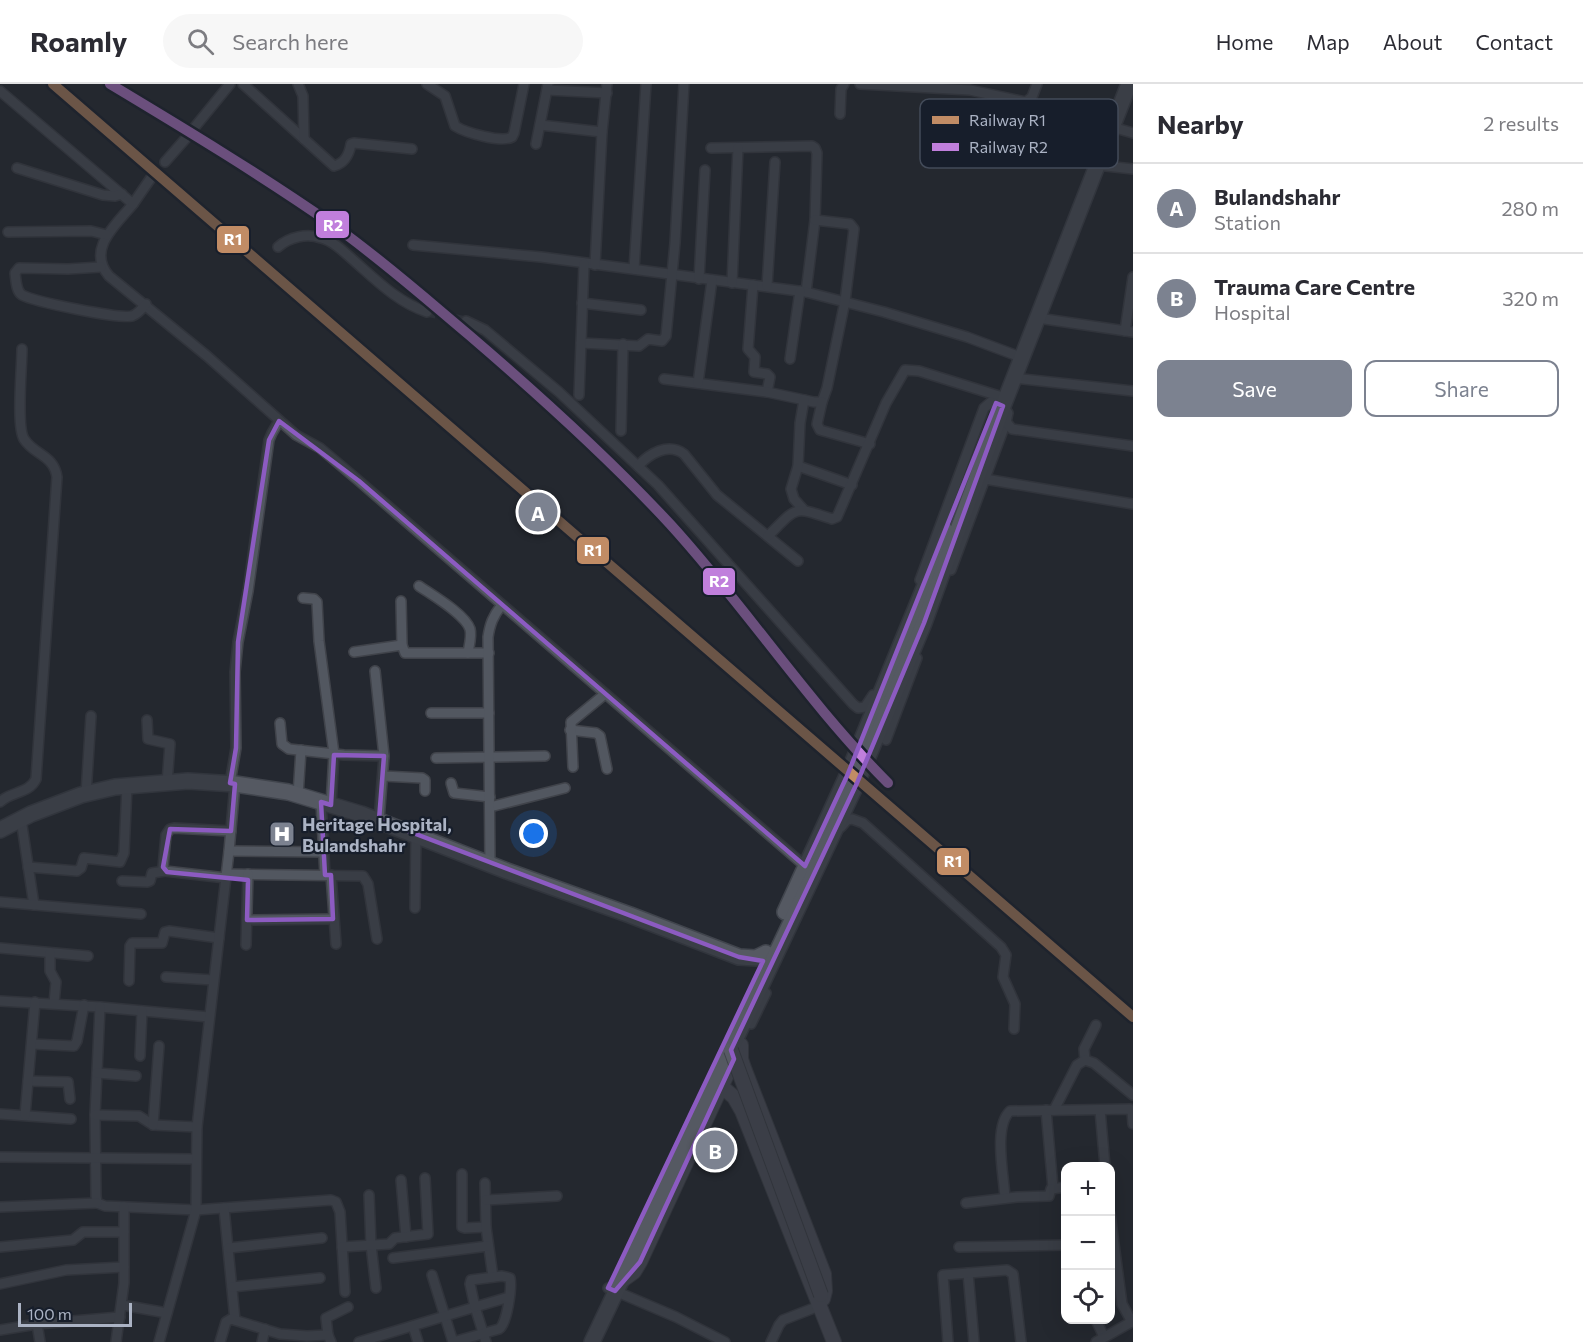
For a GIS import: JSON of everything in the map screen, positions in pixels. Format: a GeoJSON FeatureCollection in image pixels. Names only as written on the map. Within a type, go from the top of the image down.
{"type":"FeatureCollection","features":[{"type":"Feature","properties":{"kind":"main road"},"geometry":{"type":"LineString","coordinates":[[1115,99],[1121,84]]}},
{"type":"Feature","properties":{"kind":"main road"},"geometry":{"type":"LineString","coordinates":[[1118,112],[1129,84]]}},
{"type":"Feature","properties":{"kind":"main road"},"geometry":{"type":"LineString","coordinates":[[584,1342],[615,1287],[736,1048],[857,783],[924,623],[1000,408],[1015,355],[1088,168]]}},
{"type":"Feature","properties":{"kind":"main road"},"geometry":{"type":"LineString","coordinates":[[592,1342],[805,866],[848,776],[1014,378],[1096,168]]}},
{"type":"Feature","properties":{"kind":"main road"},"geometry":{"type":"LineString","coordinates":[[0,830],[21,819],[86,794],[127,786],[188,781],[233,783],[298,795],[379,820],[739,957],[756,958],[766,953]]}},
{"type":"Feature","properties":{"kind":"street"},"geometry":{"type":"LineString","coordinates":[[194,128],[230,84]]}},
{"type":"Feature","properties":{"kind":"street"},"geometry":{"type":"LineString","coordinates":[[243,84],[336,167],[348,157],[351,144],[354,143],[412,149]]}},
{"type":"Feature","properties":{"kind":"street"},"geometry":{"type":"LineString","coordinates":[[298,84],[303,96],[304,140]]}},
{"type":"Feature","properties":{"kind":"street"},"geometry":{"type":"LineString","coordinates":[[428,84],[445,96],[455,126],[472,133],[506,140],[514,133],[524,84]]}},
{"type":"Feature","properties":{"kind":"street"},"geometry":{"type":"LineString","coordinates":[[634,269],[646,84]]}},
{"type":"Feature","properties":{"kind":"street"},"geometry":{"type":"LineString","coordinates":[[581,343],[639,346],[648,339],[659,341],[664,339],[672,275],[684,84]]}},
{"type":"Feature","properties":{"kind":"street"},"geometry":{"type":"LineString","coordinates":[[840,114],[841,90],[844,84]]}},
{"type":"Feature","properties":{"kind":"street"},"geometry":{"type":"LineString","coordinates":[[860,84],[970,90],[1012,99]]}},
{"type":"Feature","properties":{"kind":"street"},"geometry":{"type":"LineString","coordinates":[[1030,99],[1036,84]]}},
{"type":"Feature","properties":{"kind":"street"},"geometry":{"type":"LineString","coordinates":[[536,144],[547,87],[607,88],[602,132],[595,265]]}},
{"type":"Feature","properties":{"kind":"street"},"geometry":{"type":"LineString","coordinates":[[0,91],[128,200]]}},
{"type":"Feature","properties":{"kind":"street"},"geometry":{"type":"LineString","coordinates":[[540,125],[602,132]]}},
{"type":"Feature","properties":{"kind":"street"},"geometry":{"type":"LineString","coordinates":[[1118,129],[1133,133]]}},
{"type":"Feature","properties":{"kind":"street"},"geometry":{"type":"LineString","coordinates":[[165,162],[187,136]]}},
{"type":"Feature","properties":{"kind":"street"},"geometry":{"type":"LineString","coordinates":[[711,148],[812,146],[817,153],[815,220],[790,358]]}},
{"type":"Feature","properties":{"kind":"street"},"geometry":{"type":"LineString","coordinates":[[732,283],[738,148]]}},
{"type":"Feature","properties":{"kind":"street"},"geometry":{"type":"LineString","coordinates":[[767,286],[775,162]]}},
{"type":"Feature","properties":{"kind":"street"},"geometry":{"type":"LineString","coordinates":[[1118,167],[1133,169]]}},
{"type":"Feature","properties":{"kind":"street"},"geometry":{"type":"LineString","coordinates":[[17,168],[103,195],[128,200]]}},
{"type":"Feature","properties":{"kind":"street"},"geometry":{"type":"LineString","coordinates":[[699,279],[705,170]]}},
{"type":"Feature","properties":{"kind":"street"},"geometry":{"type":"LineString","coordinates":[[153,175],[128,200],[101,247],[101,267],[109,276],[146,304],[302,440],[320,448],[359,481],[501,606],[805,866]]}},
{"type":"Feature","properties":{"kind":"street"},"geometry":{"type":"LineString","coordinates":[[815,220],[853,226],[852,258],[845,301],[827,388],[817,423],[820,430],[870,444]]}},
{"type":"Feature","properties":{"kind":"street"},"geometry":{"type":"LineString","coordinates":[[8,232],[91,231],[107,235]]}},
{"type":"Feature","properties":{"kind":"street"},"geometry":{"type":"LineString","coordinates":[[278,248],[295,238],[313,236],[322,238],[338,248],[395,295],[417,309],[427,312]]}},
{"type":"Feature","properties":{"kind":"street"},"geometry":{"type":"LineString","coordinates":[[412,246],[541,257],[803,292],[845,301],[967,337],[1015,355]]}},
{"type":"Feature","properties":{"kind":"street"},"geometry":{"type":"LineString","coordinates":[[579,395],[584,264]]}},
{"type":"Feature","properties":{"kind":"street"},"geometry":{"type":"LineString","coordinates":[[101,267],[68,269],[23,267],[15,273],[17,288],[22,295],[37,299],[129,317],[134,316],[146,304]]}},
{"type":"Feature","properties":{"kind":"street"},"geometry":{"type":"LineString","coordinates":[[1038,318],[1129,332],[1133,277]]}},
{"type":"Feature","properties":{"kind":"street"},"geometry":{"type":"LineString","coordinates":[[698,382],[712,280]]}},
{"type":"Feature","properties":{"kind":"street"},"geometry":{"type":"LineString","coordinates":[[753,285],[748,349],[754,357],[754,372],[767,374],[770,377],[767,392]]}},
{"type":"Feature","properties":{"kind":"street"},"geometry":{"type":"LineString","coordinates":[[582,303],[641,310]]}},
{"type":"Feature","properties":{"kind":"street"},"geometry":{"type":"LineString","coordinates":[[466,321],[485,330],[558,392],[658,485],[858,708],[865,708],[869,703],[886,669],[984,408],[992,402],[1000,408],[1008,426],[1017,430],[1133,446]]}},
{"type":"Feature","properties":{"kind":"street"},"geometry":{"type":"LineString","coordinates":[[621,431],[623,345]]}},
{"type":"Feature","properties":{"kind":"street"},"geometry":{"type":"LineString","coordinates":[[0,802],[10,795],[28,789],[36,779],[57,477],[52,463],[26,442],[20,430],[22,349]]}},
{"type":"Feature","properties":{"kind":"street"},"geometry":{"type":"LineString","coordinates":[[768,536],[795,511],[803,509],[835,519],[886,404],[905,370],[919,371],[1000,408]]}},
{"type":"Feature","properties":{"kind":"street"},"geometry":{"type":"LineString","coordinates":[[1014,378],[1133,391]]}},
{"type":"Feature","properties":{"kind":"street"},"geometry":{"type":"LineString","coordinates":[[664,379],[767,392],[822,402]]}},
{"type":"Feature","properties":{"kind":"street"},"geometry":{"type":"LineString","coordinates":[[803,509],[791,494],[791,489],[798,466],[800,423],[804,400]]}},
{"type":"Feature","properties":{"kind":"street"},"geometry":{"type":"LineString","coordinates":[[886,740],[985,479],[1000,408]]}},
{"type":"Feature","properties":{"kind":"street"},"geometry":{"type":"LineString","coordinates":[[159,1342],[196,1210],[197,1127],[231,831],[236,748],[235,672],[238,642],[248,591],[269,440],[279,421]]}},
{"type":"Feature","properties":{"kind":"street"},"geometry":{"type":"LineString","coordinates":[[638,466],[646,457],[656,452],[679,450],[717,495],[798,561]]}},
{"type":"Feature","properties":{"kind":"street"},"geometry":{"type":"LineString","coordinates":[[798,466],[852,485]]}},
{"type":"Feature","properties":{"kind":"street"},"geometry":{"type":"LineString","coordinates":[[985,479],[1133,504]]}},
{"type":"Feature","properties":{"kind":"street"},"geometry":{"type":"LineString","coordinates":[[419,586],[450,608],[466,624],[470,635],[468,653]]}},
{"type":"Feature","properties":{"kind":"street"},"geometry":{"type":"LineString","coordinates":[[303,598],[314,599],[317,602],[320,650],[334,754],[326,803],[324,852],[336,944]]}},
{"type":"Feature","properties":{"kind":"street"},"geometry":{"type":"LineString","coordinates":[[401,601],[402,645],[403,650],[408,654],[489,653]]}},
{"type":"Feature","properties":{"kind":"street"},"geometry":{"type":"LineString","coordinates":[[490,864],[490,626],[501,606]]}},
{"type":"Feature","properties":{"kind":"street"},"geometry":{"type":"LineString","coordinates":[[354,652],[402,645]]}},
{"type":"Feature","properties":{"kind":"street"},"geometry":{"type":"LineString","coordinates":[[375,671],[384,756],[379,820]]}},
{"type":"Feature","properties":{"kind":"street"},"geometry":{"type":"LineString","coordinates":[[573,767],[571,722],[605,694]]}},
{"type":"Feature","properties":{"kind":"street"},"geometry":{"type":"LineString","coordinates":[[431,713],[489,713]]}},
{"type":"Feature","properties":{"kind":"street"},"geometry":{"type":"LineString","coordinates":[[86,794],[91,716]]}},
{"type":"Feature","properties":{"kind":"street"},"geometry":{"type":"LineString","coordinates":[[147,720],[148,739],[170,744],[167,783]]}},
{"type":"Feature","properties":{"kind":"street"},"geometry":{"type":"LineString","coordinates":[[280,723],[282,744],[289,749],[384,756]]}},
{"type":"Feature","properties":{"kind":"street"},"geometry":{"type":"LineString","coordinates":[[570,730],[596,733],[600,736],[607,769]]}},
{"type":"Feature","properties":{"kind":"street"},"geometry":{"type":"LineString","coordinates":[[298,795],[301,750]]}},
{"type":"Feature","properties":{"kind":"street"},"geometry":{"type":"LineString","coordinates":[[436,758],[544,756]]}},
{"type":"Feature","properties":{"kind":"street"},"geometry":{"type":"LineString","coordinates":[[383,776],[422,778],[425,780],[425,790]]}},
{"type":"Feature","properties":{"kind":"street"},"geometry":{"type":"LineString","coordinates":[[452,783],[452,791],[456,794],[490,802],[565,788]]}},
{"type":"Feature","properties":{"kind":"street"},"geometry":{"type":"LineString","coordinates":[[28,867],[77,871],[81,868],[84,858],[120,861],[124,853],[127,786]]}},
{"type":"Feature","properties":{"kind":"street"},"geometry":{"type":"LineString","coordinates":[[21,819],[34,904]]}},
{"type":"Feature","properties":{"kind":"street"},"geometry":{"type":"LineString","coordinates":[[725,1342],[615,1287],[634,1272],[640,1262],[722,1087],[736,1048],[842,825],[847,820],[852,819],[863,823],[1005,951],[1003,977],[1015,1004],[1014,1029]]}},
{"type":"Feature","properties":{"kind":"street"},"geometry":{"type":"LineString","coordinates":[[165,871],[163,867],[166,835],[170,829],[231,831]]}},
{"type":"Feature","properties":{"kind":"street"},"geometry":{"type":"LineString","coordinates":[[415,908],[416,834]]}},
{"type":"Feature","properties":{"kind":"street"},"geometry":{"type":"LineString","coordinates":[[229,851],[324,852]]}},
{"type":"Feature","properties":{"kind":"street"},"geometry":{"type":"LineString","coordinates":[[122,881],[147,882],[152,873],[165,871],[226,876],[248,874],[359,875],[367,880],[377,939]]}},
{"type":"Feature","properties":{"kind":"street"},"geometry":{"type":"LineString","coordinates":[[246,945],[248,874]]}},
{"type":"Feature","properties":{"kind":"street"},"geometry":{"type":"LineString","coordinates":[[0,902],[141,914]]}},
{"type":"Feature","properties":{"kind":"street"},"geometry":{"type":"LineString","coordinates":[[247,920],[333,919]]}},
{"type":"Feature","properties":{"kind":"street"},"geometry":{"type":"LineString","coordinates":[[129,981],[132,943],[161,944],[164,941],[165,932],[169,931],[219,938]]}},
{"type":"Feature","properties":{"kind":"street"},"geometry":{"type":"LineString","coordinates":[[0,948],[88,956]]}},
{"type":"Feature","properties":{"kind":"street"},"geometry":{"type":"LineString","coordinates":[[50,953],[50,971],[56,982],[54,1003]]}},
{"type":"Feature","properties":{"kind":"street"},"geometry":{"type":"LineString","coordinates":[[166,977],[213,981]]}},
{"type":"Feature","properties":{"kind":"street"},"geometry":{"type":"LineString","coordinates":[[0,1000],[100,1006],[209,1017]]}},
{"type":"Feature","properties":{"kind":"street"},"geometry":{"type":"LineString","coordinates":[[25,1115],[35,1002]]}},
{"type":"Feature","properties":{"kind":"street"},"geometry":{"type":"LineString","coordinates":[[32,1044],[74,1046],[84,1005]]}},
{"type":"Feature","properties":{"kind":"street"},"geometry":{"type":"LineString","coordinates":[[97,1203],[95,1115],[100,1006]]}},
{"type":"Feature","properties":{"kind":"street"},"geometry":{"type":"LineString","coordinates":[[141,1056],[142,1011]]}},
{"type":"Feature","properties":{"kind":"street"},"geometry":{"type":"LineString","coordinates":[[1085,1060],[1084,1049],[1096,1025]]}},
{"type":"Feature","properties":{"kind":"street"},"geometry":{"type":"LineString","coordinates":[[153,1125],[159,1046]]}},
{"type":"Feature","properties":{"kind":"street"},"geometry":{"type":"LineString","coordinates":[[736,1048],[834,1342]]}},
{"type":"Feature","properties":{"kind":"street"},"geometry":{"type":"LineString","coordinates":[[1085,1060],[1094,1063],[1133,1095]]}},
{"type":"Feature","properties":{"kind":"street"},"geometry":{"type":"LineString","coordinates":[[966,1203],[1049,1196],[1053,1188],[1050,1110],[1077,1065],[1085,1060]]}},
{"type":"Feature","properties":{"kind":"street"},"geometry":{"type":"LineString","coordinates":[[97,1074],[136,1076]]}},
{"type":"Feature","properties":{"kind":"street"},"geometry":{"type":"LineString","coordinates":[[28,1081],[68,1082],[69,1099]]}},
{"type":"Feature","properties":{"kind":"street"},"geometry":{"type":"LineString","coordinates":[[722,1087],[734,1097],[742,1111],[840,1342]]}},
{"type":"Feature","properties":{"kind":"street"},"geometry":{"type":"LineString","coordinates":[[1005,1198],[1000,1134],[1007,1114],[1013,1110],[1130,1109],[1133,1124]]}},
{"type":"Feature","properties":{"kind":"street"},"geometry":{"type":"LineString","coordinates":[[1100,1110],[1105,1162]]}},
{"type":"Feature","properties":{"kind":"street"},"geometry":{"type":"LineString","coordinates":[[0,1114],[71,1119]]}},
{"type":"Feature","properties":{"kind":"street"},"geometry":{"type":"LineString","coordinates":[[95,1115],[139,1116],[153,1125],[197,1127]]}},
{"type":"Feature","properties":{"kind":"street"},"geometry":{"type":"LineString","coordinates":[[0,1157],[196,1160]]}},
{"type":"Feature","properties":{"kind":"street"},"geometry":{"type":"LineString","coordinates":[[462,1174],[462,1227],[486,1227]]}},
{"type":"Feature","properties":{"kind":"street"},"geometry":{"type":"LineString","coordinates":[[342,1247],[389,1244],[395,1238],[429,1232],[425,1178]]}},
{"type":"Feature","properties":{"kind":"street"},"geometry":{"type":"LineString","coordinates":[[401,1180],[406,1237]]}},
{"type":"Feature","properties":{"kind":"street"},"geometry":{"type":"LineString","coordinates":[[485,1183],[486,1227],[493,1277]]}},
{"type":"Feature","properties":{"kind":"street"},"geometry":{"type":"LineString","coordinates":[[1053,1188],[1061,1187]]}},
{"type":"Feature","properties":{"kind":"street"},"geometry":{"type":"LineString","coordinates":[[369,1195],[376,1288]]}},
{"type":"Feature","properties":{"kind":"street"},"geometry":{"type":"LineString","coordinates":[[486,1200],[557,1196]]}},
{"type":"Feature","properties":{"kind":"street"},"geometry":{"type":"LineString","coordinates":[[0,1207],[97,1203],[124,1207],[196,1210],[331,1200],[336,1202],[340,1212],[345,1292]]}},
{"type":"Feature","properties":{"kind":"street"},"geometry":{"type":"LineString","coordinates":[[116,1342],[122,1305],[124,1207]]}},
{"type":"Feature","properties":{"kind":"street"},"geometry":{"type":"LineString","coordinates":[[224,1208],[235,1320]]}},
{"type":"Feature","properties":{"kind":"street"},"geometry":{"type":"LineString","coordinates":[[1098,1331],[1132,1321],[1122,1304],[1110,1216]]}},
{"type":"Feature","properties":{"kind":"street"},"geometry":{"type":"LineString","coordinates":[[0,1247],[73,1240],[83,1232],[124,1232]]}},
{"type":"Feature","properties":{"kind":"street"},"geometry":{"type":"LineString","coordinates":[[229,1248],[322,1238]]}},
{"type":"Feature","properties":{"kind":"street"},"geometry":{"type":"LineString","coordinates":[[959,1247],[1061,1245]]}},
{"type":"Feature","properties":{"kind":"street"},"geometry":{"type":"LineString","coordinates":[[393,1258],[488,1246]]}},
{"type":"Feature","properties":{"kind":"street"},"geometry":{"type":"LineString","coordinates":[[0,1284],[66,1270],[124,1267]]}},
{"type":"Feature","properties":{"kind":"street"},"geometry":{"type":"LineString","coordinates":[[948,1342],[942,1277],[945,1274],[1007,1270],[1012,1272],[1021,1342]]}},
{"type":"Feature","properties":{"kind":"street"},"geometry":{"type":"LineString","coordinates":[[968,1273],[974,1342]]}},
{"type":"Feature","properties":{"kind":"street"},"geometry":{"type":"LineString","coordinates":[[432,1275],[453,1342],[485,1338],[503,1326],[509,1298],[510,1278],[493,1277],[473,1279],[470,1282],[485,1338]]}},
{"type":"Feature","properties":{"kind":"street"},"geometry":{"type":"LineString","coordinates":[[232,1287],[320,1278]]}},
{"type":"Feature","properties":{"kind":"street"},"geometry":{"type":"LineString","coordinates":[[359,1342],[509,1298]]}},
{"type":"Feature","properties":{"kind":"street"},"geometry":{"type":"LineString","coordinates":[[771,1342],[778,1325],[783,1320],[821,1300]]}},
{"type":"Feature","properties":{"kind":"street"},"geometry":{"type":"LineString","coordinates":[[122,1305],[167,1313]]}},
{"type":"Feature","properties":{"kind":"street"},"geometry":{"type":"LineString","coordinates":[[220,1342],[226,1322],[231,1319],[280,1334],[330,1338],[326,1318],[348,1307]]}},
{"type":"Feature","properties":{"kind":"street"},"geometry":{"type":"LineString","coordinates":[[0,1330],[37,1324],[120,1317]]}},
{"type":"Feature","properties":{"kind":"street"},"geometry":{"type":"LineString","coordinates":[[37,1324],[40,1342]]}},
{"type":"Feature","properties":{"kind":"street"},"geometry":{"type":"LineString","coordinates":[[413,1326],[418,1342]]}},
{"type":"Feature","properties":{"kind":"street"},"geometry":{"type":"LineString","coordinates":[[262,1342],[265,1329]]}},
{"type":"Feature","properties":{"kind":"highlighted area"},"geometry":{"type":"Polygon","coordinates":[[[996,403],[1003,406],[924,623],[857,783],[731,1050],[734,1059],[640,1262],[615,1291],[608,1288],[611,1281],[763,961],[739,957],[379,820],[384,756],[334,755],[331,805],[321,802],[325,875],[331,875],[333,919],[247,920],[248,880],[167,872],[163,867],[170,829],[231,831],[235,784],[230,783],[236,748],[238,642],[269,440],[279,421],[359,481],[805,866],[847,776],[996,403]]]}},
{"type":"Feature","properties":{"kind":"tunnel"},"geometry":{"type":"LineString","coordinates":[[153,175],[165,162]]}},
{"type":"Feature","properties":{"kind":"tunnel"},"geometry":{"type":"LineString","coordinates":[[427,312],[466,321]]}},
{"type":"Feature","properties":{"kind":"rail line","name":"R1"},"geometry":{"type":"LineString","coordinates":[[53,84],[1133,1017]]}},
{"type":"Feature","properties":{"kind":"rail line","name":"R2"},"geometry":{"type":"LineString","coordinates":[[110,84],[251,170],[351,238],[386,265],[547,403],[622,474],[670,524],[725,588],[804,688],[888,783]]}},
{"type":"Feature","properties":{"kind":"place","name":"Bulandshahr"},"geometry":{"type":"Point","coordinates":[538,512]}},
{"type":"Feature","properties":{"kind":"place","name":"Heritage Hospital, Bulandshahr"},"geometry":{"type":"Point","coordinates":[282,834]}},
{"type":"Feature","properties":{"kind":"place","name":"Trauma Care Centre"},"geometry":{"type":"Point","coordinates":[715,1150]}}]}
